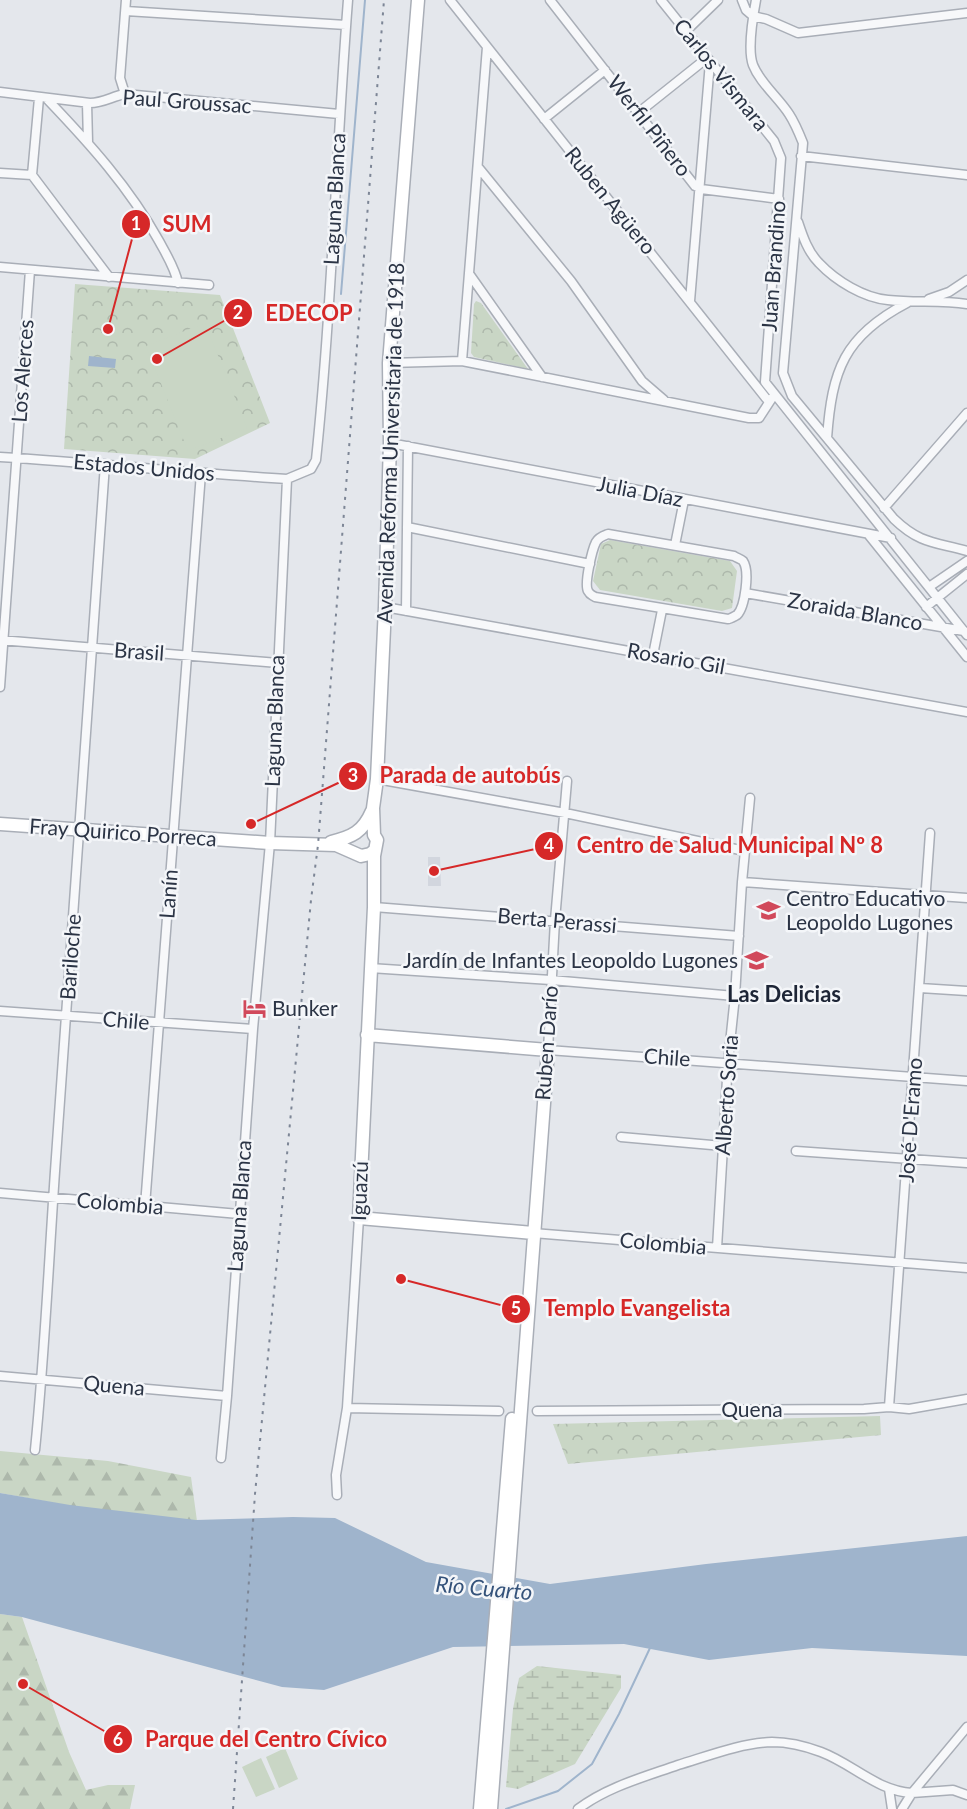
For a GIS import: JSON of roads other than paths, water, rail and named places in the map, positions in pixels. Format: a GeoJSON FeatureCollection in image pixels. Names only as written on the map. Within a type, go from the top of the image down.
{"type":"FeatureCollection","features":[{"type":"Feature","properties":{"kind":"main road","name":"Avenida Reforma Universitaria de 1918"},"geometry":{"type":"LineString","coordinates":[[377,779],[390,443],[389,363],[417,0]]}},
{"type":"Feature","properties":{"kind":"main road"},"geometry":{"type":"LineString","coordinates":[[373,808],[350,842],[357,853],[366,856],[374,851],[376,846],[373,808],[377,779]]}},
{"type":"Feature","properties":{"kind":"main road","name":"Fray Quirico Porreca"},"geometry":{"type":"LineString","coordinates":[[0,824],[173,837],[336,845],[357,853]]}},
{"type":"Feature","properties":{"kind":"main road"},"geometry":{"type":"LineString","coordinates":[[356,833],[371,832],[374,835]]}},
{"type":"Feature","properties":{"kind":"main road","name":"Fray Quirico Porreca"},"geometry":{"type":"LineString","coordinates":[[318,845],[356,833]]}},
{"type":"Feature","properties":{"kind":"main road","name":"Iguazú"},"geometry":{"type":"LineString","coordinates":[[359,1218],[375,885],[374,851]]}},
{"type":"Feature","properties":{"kind":"main road","name":"Iguazú"},"geometry":{"type":"LineString","coordinates":[[357,853],[367,865],[375,885]]}},
{"type":"Feature","properties":{"kind":"main road","name":"Chile"},"geometry":{"type":"LineString","coordinates":[[367,1035],[548,1050]]}},
{"type":"Feature","properties":{"kind":"main road","name":"Ruben Darío"},"geometry":{"type":"LineString","coordinates":[[513,1459],[528,1249],[533,1233],[548,1050]]}},
{"type":"Feature","properties":{"kind":"main road","name":"Colombia"},"geometry":{"type":"LineString","coordinates":[[359,1218],[533,1233]]}},
{"type":"Feature","properties":{"kind":"main road"},"geometry":{"type":"LineString","coordinates":[[480,1809],[513,1459]]}},
{"type":"Feature","properties":{"kind":"main road"},"geometry":{"type":"LineString","coordinates":[[491,1809],[513,1459]]}},
{"type":"Feature","properties":{"kind":"street"},"geometry":{"type":"LineString","coordinates":[[125,94],[120,78],[126,0]]}},
{"type":"Feature","properties":{"kind":"street","name":"Laguna Blanca"},"geometry":{"type":"LineString","coordinates":[[221,1458],[253,1029],[270,843],[287,480],[311,469],[315,460],[326,366],[339,114],[348,0]]}},
{"type":"Feature","properties":{"kind":"street","name":"Ruben Agüero"},"geometry":{"type":"LineString","coordinates":[[450,0],[769,402]]}},
{"type":"Feature","properties":{"kind":"street","name":"Werfil Piñero"},"geometry":{"type":"LineString","coordinates":[[550,0],[695,186],[701,189],[779,199]]}},
{"type":"Feature","properties":{"kind":"street","name":"Carlos Vismara"},"geometry":{"type":"LineString","coordinates":[[662,0],[774,141],[778,151]]}},
{"type":"Feature","properties":{"kind":"street"},"geometry":{"type":"LineString","coordinates":[[686,31],[718,0]]}},
{"type":"Feature","properties":{"kind":"street"},"geometry":{"type":"LineString","coordinates":[[742,0],[746,10],[753,16],[798,33],[967,12]]}},
{"type":"Feature","properties":{"kind":"street"},"geometry":{"type":"LineString","coordinates":[[756,0],[753,16],[753,64],[759,76],[788,113],[797,128],[802,143],[783,373],[792,396],[907,532],[916,537],[967,551]]}},
{"type":"Feature","properties":{"kind":"street"},"geometry":{"type":"LineString","coordinates":[[126,11],[346,25]]}},
{"type":"Feature","properties":{"kind":"street"},"geometry":{"type":"LineString","coordinates":[[462,361],[487,47]]}},
{"type":"Feature","properties":{"kind":"street"},"geometry":{"type":"LineString","coordinates":[[638,113],[709,60]]}},
{"type":"Feature","properties":{"kind":"street"},"geometry":{"type":"LineString","coordinates":[[690,301],[701,189],[709,60]]}},
{"type":"Feature","properties":{"kind":"street"},"geometry":{"type":"LineString","coordinates":[[544,119],[605,70]]}},
{"type":"Feature","properties":{"kind":"street","name":"Paul Groussac"},"geometry":{"type":"LineString","coordinates":[[0,92],[87,103],[100,103],[114,96],[125,94],[339,114]]}},
{"type":"Feature","properties":{"kind":"street"},"geometry":{"type":"LineString","coordinates":[[43,98],[88,142],[116,174],[150,224],[176,273],[178,283]]}},
{"type":"Feature","properties":{"kind":"street"},"geometry":{"type":"LineString","coordinates":[[43,98],[32,175],[109,277]]}},
{"type":"Feature","properties":{"kind":"street"},"geometry":{"type":"LineString","coordinates":[[87,103],[88,142]]}},
{"type":"Feature","properties":{"kind":"street","name":"Juan Brandino"},"geometry":{"type":"LineString","coordinates":[[774,393],[765,382],[779,199],[781,158],[778,151]]}},
{"type":"Feature","properties":{"kind":"street"},"geometry":{"type":"LineString","coordinates":[[801,156],[967,176]]}},
{"type":"Feature","properties":{"kind":"street"},"geometry":{"type":"LineString","coordinates":[[478,167],[571,281],[642,381],[664,401]]}},
{"type":"Feature","properties":{"kind":"street"},"geometry":{"type":"LineString","coordinates":[[0,173],[32,175]]}},
{"type":"Feature","properties":{"kind":"street"},"geometry":{"type":"LineString","coordinates":[[796,216],[804,242],[819,263],[838,279],[868,296],[908,302],[945,301],[967,304]]}},
{"type":"Feature","properties":{"kind":"street"},"geometry":{"type":"LineString","coordinates":[[0,267],[208,285]]}},
{"type":"Feature","properties":{"kind":"street","name":"Los Alerces"},"geometry":{"type":"LineString","coordinates":[[0,687],[30,270]]}},
{"type":"Feature","properties":{"kind":"street"},"geometry":{"type":"LineString","coordinates":[[470,275],[542,377]]}},
{"type":"Feature","properties":{"kind":"street"},"geometry":{"type":"LineString","coordinates":[[920,302],[949,292],[967,280]]}},
{"type":"Feature","properties":{"kind":"street"},"geometry":{"type":"LineString","coordinates":[[827,438],[832,386],[845,358],[867,328],[908,302]]}},
{"type":"Feature","properties":{"kind":"street"},"geometry":{"type":"LineString","coordinates":[[389,363],[462,361],[749,418],[759,418],[774,393],[965,633]]}},
{"type":"Feature","properties":{"kind":"street"},"geometry":{"type":"LineString","coordinates":[[885,508],[967,413]]}},
{"type":"Feature","properties":{"kind":"street","name":"Julia Díaz"},"geometry":{"type":"LineString","coordinates":[[390,443],[891,538]]}},
{"type":"Feature","properties":{"kind":"street"},"geometry":{"type":"LineString","coordinates":[[406,611],[408,446]]}},
{"type":"Feature","properties":{"kind":"street","name":"Estados Unidos"},"geometry":{"type":"LineString","coordinates":[[0,457],[287,480]]}},
{"type":"Feature","properties":{"kind":"street","name":"Bariloche"},"geometry":{"type":"LineString","coordinates":[[36,1450],[105,464]]}},
{"type":"Feature","properties":{"kind":"street","name":"Lanín"},"geometry":{"type":"LineString","coordinates":[[145,1206],[201,474]]}},
{"type":"Feature","properties":{"kind":"street"},"geometry":{"type":"LineString","coordinates":[[675,545],[684,500]]}},
{"type":"Feature","properties":{"kind":"street"},"geometry":{"type":"LineString","coordinates":[[407,527],[590,564]]}},
{"type":"Feature","properties":{"kind":"street"},"geometry":{"type":"LineString","coordinates":[[608,534],[734,556],[743,562],[747,572],[745,593],[736,616],[728,619],[662,610],[595,597],[590,594],[586,588],[590,564],[600,536],[608,534]]}},
{"type":"Feature","properties":{"kind":"street"},"geometry":{"type":"LineString","coordinates":[[868,534],[967,657]]}},
{"type":"Feature","properties":{"kind":"street"},"geometry":{"type":"LineString","coordinates":[[929,587],[967,561]]}},
{"type":"Feature","properties":{"kind":"street"},"geometry":{"type":"LineString","coordinates":[[926,607],[967,574]]}},
{"type":"Feature","properties":{"kind":"street","name":"Zoraida Blanco"},"geometry":{"type":"LineString","coordinates":[[745,593],[965,633]]}},
{"type":"Feature","properties":{"kind":"street","name":"Rosario Gil"},"geometry":{"type":"LineString","coordinates":[[385,607],[967,712]]}},
{"type":"Feature","properties":{"kind":"street"},"geometry":{"type":"LineString","coordinates":[[653,655],[662,610]]}},
{"type":"Feature","properties":{"kind":"street","name":"Brasil"},"geometry":{"type":"LineString","coordinates":[[2,640],[278,663]]}},
{"type":"Feature","properties":{"kind":"street"},"geometry":{"type":"LineString","coordinates":[[377,779],[565,813],[745,851]]}},
{"type":"Feature","properties":{"kind":"street","name":"Ruben Darío"},"geometry":{"type":"LineString","coordinates":[[548,1050],[555,920],[567,781]]}},
{"type":"Feature","properties":{"kind":"street","name":"Alberto Soria"},"geometry":{"type":"LineString","coordinates":[[717,1248],[728,1062],[750,798]]}},
{"type":"Feature","properties":{"kind":"street","name":"José D'Eramo"},"geometry":{"type":"LineString","coordinates":[[890,1407],[930,833]]}},
{"type":"Feature","properties":{"kind":"street"},"geometry":{"type":"LineString","coordinates":[[742,882],[967,898]]}},
{"type":"Feature","properties":{"kind":"street","name":"Berta Perassi"},"geometry":{"type":"LineString","coordinates":[[374,907],[739,936]]}},
{"type":"Feature","properties":{"kind":"street"},"geometry":{"type":"LineString","coordinates":[[370,968],[551,980],[735,996]]}},
{"type":"Feature","properties":{"kind":"street"},"geometry":{"type":"LineString","coordinates":[[920,988],[967,991]]}},
{"type":"Feature","properties":{"kind":"street","name":"Chile"},"geometry":{"type":"LineString","coordinates":[[0,1011],[253,1029]]}},
{"type":"Feature","properties":{"kind":"street","name":"Chile"},"geometry":{"type":"LineString","coordinates":[[548,1050],[967,1081]]}},
{"type":"Feature","properties":{"kind":"street"},"geometry":{"type":"LineString","coordinates":[[621,1137],[723,1146]]}},
{"type":"Feature","properties":{"kind":"street"},"geometry":{"type":"LineString","coordinates":[[796,1151],[967,1163]]}},
{"type":"Feature","properties":{"kind":"street","name":"Colombia"},"geometry":{"type":"LineString","coordinates":[[0,1193],[239,1214]]}},
{"type":"Feature","properties":{"kind":"street","name":"Iguazú"},"geometry":{"type":"LineString","coordinates":[[337,1495],[336,1475],[347,1408],[359,1218]]}},
{"type":"Feature","properties":{"kind":"street","name":"Colombia"},"geometry":{"type":"LineString","coordinates":[[533,1233],[967,1268]]}},
{"type":"Feature","properties":{"kind":"street","name":"Quena"},"geometry":{"type":"LineString","coordinates":[[0,1376],[227,1396]]}},
{"type":"Feature","properties":{"kind":"street","name":"Quena"},"geometry":{"type":"LineString","coordinates":[[537,1412],[820,1410],[890,1407],[909,1409],[967,1399]]}},
{"type":"Feature","properties":{"kind":"street"},"geometry":{"type":"LineString","coordinates":[[347,1408],[499,1411]]}},
{"type":"Feature","properties":{"kind":"street"},"geometry":{"type":"LineString","coordinates":[[903,1809],[912,1793],[967,1727]]}},
{"type":"Feature","properties":{"kind":"street"},"geometry":{"type":"LineString","coordinates":[[578,1809],[621,1785],[703,1757],[772,1742],[807,1747],[824,1753],[889,1789],[912,1793],[953,1790],[967,1795]]}},
{"type":"Feature","properties":{"kind":"street"},"geometry":{"type":"LineString","coordinates":[[889,1789],[892,1809]]}},
{"type":"Feature","properties":{"kind":"water"},"geometry":{"type":"Polygon","coordinates":[[[89,356],[116,359],[115,368],[88,366],[89,356]]]}},
{"type":"Feature","properties":{"kind":"water","name":"Río Cuarto"},"geometry":{"type":"Polygon","coordinates":[[[0,1493],[70,1505],[196,1520],[335,1518],[426,1562],[550,1584],[706,1564],[967,1536],[967,1656],[812,1648],[709,1660],[624,1644],[453,1647],[324,1690],[282,1687],[22,1617],[0,1614],[0,1493]]]}},
{"type":"Feature","properties":{"kind":"waterway"},"geometry":{"type":"LineString","coordinates":[[341,294],[365,0]]}},
{"type":"Feature","properties":{"kind":"waterway"},"geometry":{"type":"LineString","coordinates":[[506,1809],[558,1791],[592,1764],[650,1648]]}},
{"type":"Feature","properties":{"kind":"railway"},"geometry":{"type":"LineString","coordinates":[[233,1809],[255,1494],[318,845],[384,0]]}},
{"type":"Feature","properties":{"kind":"place","name":"SUM"},"geometry":{"type":"Point","coordinates":[108,329]}},
{"type":"Feature","properties":{"kind":"place","name":"EDECOP"},"geometry":{"type":"Point","coordinates":[157,359]}},
{"type":"Feature","properties":{"kind":"place","name":"Parada de autobús"},"geometry":{"type":"Point","coordinates":[251,824]}},
{"type":"Feature","properties":{"kind":"place","name":"Centro de Salud Municipal Nº 8"},"geometry":{"type":"Point","coordinates":[434,871]}},
{"type":"Feature","properties":{"kind":"place","name":"Centro Educativo Leopoldo Lugones"},"geometry":{"type":"Point","coordinates":[768,911]}},
{"type":"Feature","properties":{"kind":"place","name":"Jardín de Infantes Leopoldo Lugones"},"geometry":{"type":"Point","coordinates":[756,961]}},
{"type":"Feature","properties":{"kind":"place","name":"Bunker"},"geometry":{"type":"Point","coordinates":[254,1009]}},
{"type":"Feature","properties":{"kind":"place","name":"Templo Evangelista"},"geometry":{"type":"Point","coordinates":[401,1279]}},
{"type":"Feature","properties":{"kind":"place","name":"Parque del Centro Cívico"},"geometry":{"type":"Point","coordinates":[23,1684]}},
{"type":"Feature","properties":{"kind":"district","name":"Las Delicias"},"geometry":{"type":"Point","coordinates":[784,994]}}]}
